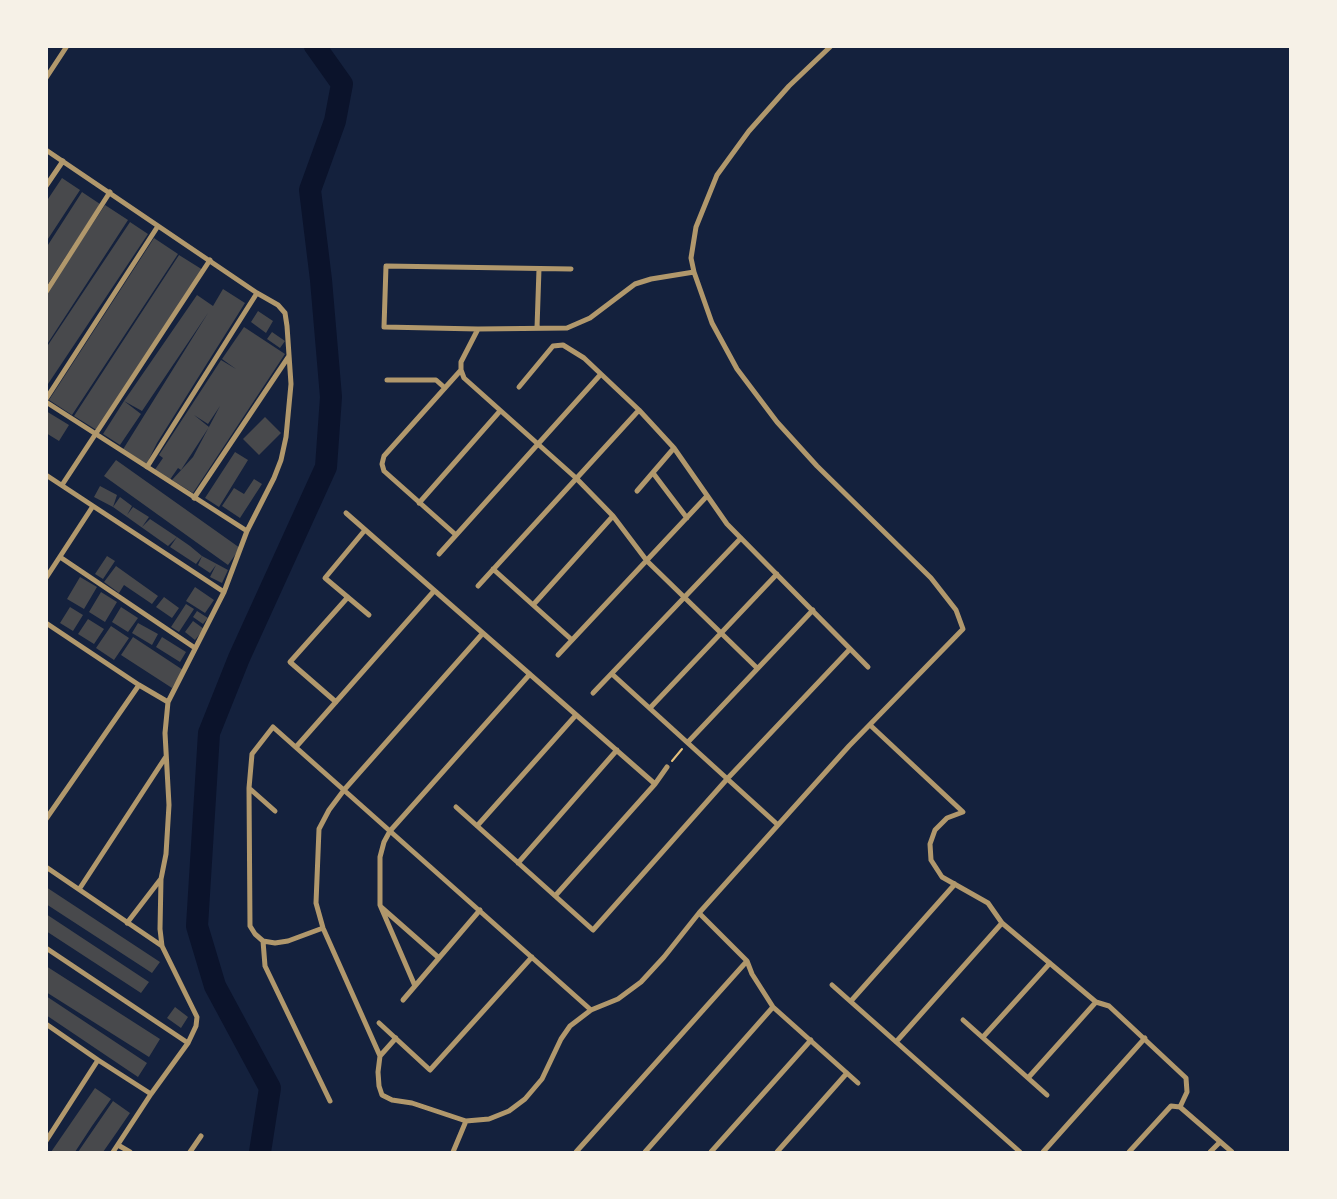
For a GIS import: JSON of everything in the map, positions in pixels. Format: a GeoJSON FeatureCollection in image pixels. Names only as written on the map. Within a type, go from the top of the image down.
{"type":"FeatureCollection","features":[{"type":"Feature","properties":{"kind":"street"},"geometry":{"type":"LineString","coordinates":[[46,78],[67,46]]}},
{"type":"Feature","properties":{"kind":"street"},"geometry":{"type":"LineString","coordinates":[[483,633],[344,790],[329,810],[319,829],[316,903],[323,928],[380,1056],[378,1072],[382,1095],[392,1100],[412,1103],[466,1121],[489,1119],[509,1111],[525,1099],[542,1078],[570,1026],[591,1010],[618,999],[641,982],[778,825],[963,629],[956,610],[931,579],[817,466],[777,422],[737,369],[712,323],[694,272],[691,258],[696,227],[717,175],[748,131],[768,108],[831,46]]}},
{"type":"Feature","properties":{"kind":"street"},"geometry":{"type":"LineString","coordinates":[[46,150],[278,305],[285,313],[290,356],[290,403],[281,460],[247,531],[224,592],[168,702],[166,757],[169,805],[166,854],[161,879],[162,946],[197,1017],[196,1026],[188,1042],[150,1094],[113,1152]]}},
{"type":"Feature","properties":{"kind":"street"},"geometry":{"type":"LineString","coordinates":[[46,186],[63,161]]}},
{"type":"Feature","properties":{"kind":"street"},"geometry":{"type":"LineString","coordinates":[[46,292],[110,192]]}},
{"type":"Feature","properties":{"kind":"street"},"geometry":{"type":"LineString","coordinates":[[158,226],[46,401],[247,531]]}},
{"type":"Feature","properties":{"kind":"street"},"geometry":{"type":"LineString","coordinates":[[62,485],[210,260]]}},
{"type":"Feature","properties":{"kind":"street"},"geometry":{"type":"LineString","coordinates":[[571,269],[386,266],[384,327],[567,328],[590,318],[635,284],[694,272]]}},
{"type":"Feature","properties":{"kind":"street"},"geometry":{"type":"LineString","coordinates":[[537,328],[539,268]]}},
{"type":"Feature","properties":{"kind":"street"},"geometry":{"type":"LineString","coordinates":[[147,467],[257,293]]}},
{"type":"Feature","properties":{"kind":"street"},"geometry":{"type":"LineString","coordinates":[[478,328],[461,362],[464,378],[576,478],[613,516],[647,561],[757,668]]}},
{"type":"Feature","properties":{"kind":"street"},"geometry":{"type":"LineString","coordinates":[[519,387],[553,346],[563,345],[584,358],[639,410],[674,448],[727,524],[868,667]]}},
{"type":"Feature","properties":{"kind":"street"},"geometry":{"type":"LineString","coordinates":[[194,498],[290,356]]}},
{"type":"Feature","properties":{"kind":"street"},"geometry":{"type":"LineString","coordinates":[[456,535],[384,471],[382,464],[384,456],[461,370]]}},
{"type":"Feature","properties":{"kind":"street"},"geometry":{"type":"LineString","coordinates":[[439,554],[601,374]]}},
{"type":"Feature","properties":{"kind":"street"},"geometry":{"type":"LineString","coordinates":[[387,380],[436,380],[445,388]]}},
{"type":"Feature","properties":{"kind":"street"},"geometry":{"type":"LineString","coordinates":[[478,586],[639,410]]}},
{"type":"Feature","properties":{"kind":"street"},"geometry":{"type":"LineString","coordinates":[[419,503],[500,411]]}},
{"type":"Feature","properties":{"kind":"street"},"geometry":{"type":"LineString","coordinates":[[637,491],[674,448]]}},
{"type":"Feature","properties":{"kind":"street"},"geometry":{"type":"LineString","coordinates":[[653,473],[687,518]]}},
{"type":"Feature","properties":{"kind":"street"},"geometry":{"type":"LineString","coordinates":[[46,475],[224,592]]}},
{"type":"Feature","properties":{"kind":"street"},"geometry":{"type":"LineString","coordinates":[[558,655],[707,496]]}},
{"type":"Feature","properties":{"kind":"street"},"geometry":{"type":"LineString","coordinates":[[46,578],[93,506]]}},
{"type":"Feature","properties":{"kind":"street"},"geometry":{"type":"LineString","coordinates":[[346,513],[655,784]]}},
{"type":"Feature","properties":{"kind":"street"},"geometry":{"type":"LineString","coordinates":[[533,605],[613,516]]}},
{"type":"Feature","properties":{"kind":"street"},"geometry":{"type":"LineString","coordinates":[[365,530],[325,578],[369,615]]}},
{"type":"Feature","properties":{"kind":"street"},"geometry":{"type":"LineString","coordinates":[[593,693],[741,538]]}},
{"type":"Feature","properties":{"kind":"street"},"geometry":{"type":"LineString","coordinates":[[60,557],[195,648]]}},
{"type":"Feature","properties":{"kind":"street"},"geometry":{"type":"LineString","coordinates":[[493,569],[572,640]]}},
{"type":"Feature","properties":{"kind":"street"},"geometry":{"type":"LineString","coordinates":[[650,708],[777,574]]}},
{"type":"Feature","properties":{"kind":"street"},"geometry":{"type":"LineString","coordinates":[[296,747],[434,591]]}},
{"type":"Feature","properties":{"kind":"street"},"geometry":{"type":"LineString","coordinates":[[336,702],[290,662],[348,597]]}},
{"type":"Feature","properties":{"kind":"street"},"geometry":{"type":"LineString","coordinates":[[688,742],[813,610]]}},
{"type":"Feature","properties":{"kind":"street"},"geometry":{"type":"LineString","coordinates":[[46,623],[168,702]]}},
{"type":"Feature","properties":{"kind":"street"},"geometry":{"type":"LineString","coordinates":[[456,807],[592,930],[728,778],[850,649]]}},
{"type":"Feature","properties":{"kind":"street"},"geometry":{"type":"LineString","coordinates":[[415,986],[380,905],[380,857],[384,842],[390,831],[530,674]]}},
{"type":"Feature","properties":{"kind":"street"},"geometry":{"type":"LineString","coordinates":[[612,674],[778,825]]}},
{"type":"Feature","properties":{"kind":"street"},"geometry":{"type":"LineString","coordinates":[[46,819],[139,684]]}},
{"type":"Feature","properties":{"kind":"street"},"geometry":{"type":"LineString","coordinates":[[477,826],[576,715]]}},
{"type":"Feature","properties":{"kind":"street"},"geometry":{"type":"LineString","coordinates":[[870,725],[963,812],[947,818],[935,830],[930,844],[931,860],[942,877],[987,903],[1002,923],[1096,1002],[1109,1006],[1186,1078],[1186,1092],[1180,1107]]}},
{"type":"Feature","properties":{"kind":"street"},"geometry":{"type":"LineString","coordinates":[[323,928],[288,941],[275,943],[263,941],[250,926],[249,788],[252,754],[273,727],[591,1010]]}},
{"type":"Feature","properties":{"kind":"street"},"geometry":{"type":"LineString","coordinates":[[518,862],[616,750]]}},
{"type":"Feature","properties":{"kind":"street"},"geometry":{"type":"LineString","coordinates":[[80,888],[166,757]]}},
{"type":"Feature","properties":{"kind":"street"},"geometry":{"type":"LineString","coordinates":[[555,896],[655,784],[667,767]]}},
{"type":"Feature","properties":{"kind":"street"},"geometry":{"type":"LineString","coordinates":[[249,788],[275,811]]}},
{"type":"Feature","properties":{"kind":"street"},"geometry":{"type":"LineString","coordinates":[[46,867],[162,946]]}},
{"type":"Feature","properties":{"kind":"street"},"geometry":{"type":"LineString","coordinates":[[127,922],[161,879]]}},
{"type":"Feature","properties":{"kind":"street"},"geometry":{"type":"LineString","coordinates":[[850,1001],[955,884]]}},
{"type":"Feature","properties":{"kind":"street"},"geometry":{"type":"LineString","coordinates":[[380,905],[439,958]]}},
{"type":"Feature","properties":{"kind":"street"},"geometry":{"type":"LineString","coordinates":[[403,1000],[480,910]]}},
{"type":"Feature","properties":{"kind":"street"},"geometry":{"type":"LineString","coordinates":[[699,913],[747,961],[752,974],[773,1007],[858,1083]]}},
{"type":"Feature","properties":{"kind":"street"},"geometry":{"type":"LineString","coordinates":[[896,1042],[1002,923]]}},
{"type":"Feature","properties":{"kind":"street"},"geometry":{"type":"LineString","coordinates":[[263,941],[265,966],[330,1101]]}},
{"type":"Feature","properties":{"kind":"street"},"geometry":{"type":"LineString","coordinates":[[46,948],[188,1042]]}},
{"type":"Feature","properties":{"kind":"street"},"geometry":{"type":"LineString","coordinates":[[379,1023],[430,1070],[532,957]]}},
{"type":"Feature","properties":{"kind":"street"},"geometry":{"type":"LineString","coordinates":[[576,1152],[747,961]]}},
{"type":"Feature","properties":{"kind":"street"},"geometry":{"type":"LineString","coordinates":[[983,1037],[1050,963]]}},
{"type":"Feature","properties":{"kind":"street"},"geometry":{"type":"LineString","coordinates":[[832,985],[1020,1152]]}},
{"type":"Feature","properties":{"kind":"street"},"geometry":{"type":"LineString","coordinates":[[1029,1078],[1096,1002]]}},
{"type":"Feature","properties":{"kind":"street"},"geometry":{"type":"LineString","coordinates":[[645,1152],[773,1007]]}},
{"type":"Feature","properties":{"kind":"street"},"geometry":{"type":"LineString","coordinates":[[963,1020],[1047,1095]]}},
{"type":"Feature","properties":{"kind":"street"},"geometry":{"type":"LineString","coordinates":[[46,1024],[150,1094]]}},
{"type":"Feature","properties":{"kind":"street"},"geometry":{"type":"LineString","coordinates":[[380,1056],[396,1038]]}},
{"type":"Feature","properties":{"kind":"street"},"geometry":{"type":"LineString","coordinates":[[1043,1152],[1144,1038]]}},
{"type":"Feature","properties":{"kind":"street"},"geometry":{"type":"LineString","coordinates":[[711,1152],[811,1040]]}},
{"type":"Feature","properties":{"kind":"street"},"geometry":{"type":"LineString","coordinates":[[46,1141],[98,1060]]}},
{"type":"Feature","properties":{"kind":"street"},"geometry":{"type":"LineString","coordinates":[[777,1152],[847,1073]]}},
{"type":"Feature","properties":{"kind":"street"},"geometry":{"type":"LineString","coordinates":[[1129,1152],[1171,1106],[1180,1107],[1232,1152]]}},
{"type":"Feature","properties":{"kind":"street"},"geometry":{"type":"LineString","coordinates":[[453,1152],[466,1121]]}},
{"type":"Feature","properties":{"kind":"street"},"geometry":{"type":"LineString","coordinates":[[190,1152],[201,1136]]}},
{"type":"Feature","properties":{"kind":"street"},"geometry":{"type":"LineString","coordinates":[[1210,1152],[1220,1142]]}},
{"type":"Feature","properties":{"kind":"street"},"geometry":{"type":"LineString","coordinates":[[118,1145],[130,1152]]}},
{"type":"Feature","properties":{"kind":"path"},"geometry":{"type":"LineString","coordinates":[[667,767],[688,742]]}},
{"type":"Feature","properties":{"kind":"building"},"geometry":{"type":"Polygon","coordinates":[[[62,178],[80,190],[46,242],[46,202],[62,178]]]}},
{"type":"Feature","properties":{"kind":"building"},"geometry":{"type":"Polygon","coordinates":[[[82,192],[100,204],[46,287],[46,248],[82,192]]]}},
{"type":"Feature","properties":{"kind":"building"},"geometry":{"type":"Polygon","coordinates":[[[105,205],[128,220],[46,346],[46,294],[105,205]]]}},
{"type":"Feature","properties":{"kind":"building"},"geometry":{"type":"Polygon","coordinates":[[[130,222],[148,234],[46,387],[46,348],[130,222]]]}},
{"type":"Feature","properties":{"kind":"building"},"geometry":{"type":"Polygon","coordinates":[[[154,238],[178,254],[72,415],[49,400],[154,238]]]}},
{"type":"Feature","properties":{"kind":"building"},"geometry":{"type":"Polygon","coordinates":[[[179,255],[203,270],[98,431],[74,416],[179,255]]]}},
{"type":"Feature","properties":{"kind":"building"},"geometry":{"type":"Polygon","coordinates":[[[223,289],[245,303],[157,443],[146,465],[122,451],[208,313],[142,411],[124,401],[197,295],[213,306],[223,289]]]}},
{"type":"Feature","properties":{"kind":"building"},"geometry":{"type":"Polygon","coordinates":[[[258,311],[273,321],[266,333],[251,322],[258,311]]]}},
{"type":"Feature","properties":{"kind":"building"},"geometry":{"type":"Polygon","coordinates":[[[244,327],[285,354],[193,493],[172,480],[193,457],[208,428],[181,470],[178,468],[169,481],[154,471],[163,458],[159,455],[221,360],[236,369],[222,359],[244,327]],[[220,406],[208,424],[194,415],[209,427],[220,406]]]}},
{"type":"Feature","properties":{"kind":"building"},"geometry":{"type":"Polygon","coordinates":[[[272,332],[285,341],[280,348],[267,339],[272,332]]]}},
{"type":"Feature","properties":{"kind":"building"},"geometry":{"type":"Polygon","coordinates":[[[124,401],[141,414],[120,445],[103,434],[124,401]]]}},
{"type":"Feature","properties":{"kind":"building"},"geometry":{"type":"Polygon","coordinates":[[[46,411],[69,425],[59,441],[46,433],[46,411]]]}},
{"type":"Feature","properties":{"kind":"building"},"geometry":{"type":"Polygon","coordinates":[[[265,417],[281,433],[259,455],[243,439],[265,417]]]}},
{"type":"Feature","properties":{"kind":"building"},"geometry":{"type":"Polygon","coordinates":[[[235,452],[248,460],[219,507],[205,498],[235,452]]]}},
{"type":"Feature","properties":{"kind":"building"},"geometry":{"type":"Polygon","coordinates":[[[116,460],[240,548],[228,565],[104,476],[116,460]]]}},
{"type":"Feature","properties":{"kind":"building"},"geometry":{"type":"Polygon","coordinates":[[[254,479],[262,484],[240,518],[222,506],[234,488],[244,494],[254,479]]]}},
{"type":"Feature","properties":{"kind":"building"},"geometry":{"type":"Polygon","coordinates":[[[100,486],[117,495],[113,507],[94,497],[100,486]]]}},
{"type":"Feature","properties":{"kind":"building"},"geometry":{"type":"Polygon","coordinates":[[[120,497],[132,506],[127,515],[133,507],[149,517],[142,527],[150,519],[177,537],[168,546],[113,507],[120,497]]]}},
{"type":"Feature","properties":{"kind":"building"},"geometry":{"type":"Polygon","coordinates":[[[177,537],[202,556],[196,564],[170,547],[177,537]]]}},
{"type":"Feature","properties":{"kind":"building"},"geometry":{"type":"Polygon","coordinates":[[[107,556],[115,561],[103,579],[95,574],[107,556]]]}},
{"type":"Feature","properties":{"kind":"building"},"geometry":{"type":"Polygon","coordinates":[[[202,556],[228,570],[222,583],[210,577],[216,565],[210,573],[198,565],[202,556]]]}},
{"type":"Feature","properties":{"kind":"building"},"geometry":{"type":"Polygon","coordinates":[[[116,566],[158,596],[152,604],[124,585],[119,593],[104,582],[116,566]]]}},
{"type":"Feature","properties":{"kind":"building"},"geometry":{"type":"Polygon","coordinates":[[[80,577],[97,587],[84,609],[67,599],[80,577]]]}},
{"type":"Feature","properties":{"kind":"building"},"geometry":{"type":"Polygon","coordinates":[[[195,587],[214,600],[205,613],[186,601],[195,587]]]}},
{"type":"Feature","properties":{"kind":"building"},"geometry":{"type":"Polygon","coordinates":[[[101,592],[117,602],[105,622],[89,612],[101,592]]]}},
{"type":"Feature","properties":{"kind":"building"},"geometry":{"type":"Polygon","coordinates":[[[164,597],[179,608],[172,618],[156,607],[164,597]]]}},
{"type":"Feature","properties":{"kind":"building"},"geometry":{"type":"Polygon","coordinates":[[[186,604],[194,609],[179,632],[171,627],[186,604]]]}},
{"type":"Feature","properties":{"kind":"building"},"geometry":{"type":"Polygon","coordinates":[[[70,607],[83,615],[73,631],[60,623],[70,607]]]}},
{"type":"Feature","properties":{"kind":"building"},"geometry":{"type":"Polygon","coordinates":[[[121,607],[138,618],[128,632],[112,622],[121,607]]]}},
{"type":"Feature","properties":{"kind":"building"},"geometry":{"type":"Polygon","coordinates":[[[197,611],[208,618],[203,624],[193,617],[197,611]]]}},
{"type":"Feature","properties":{"kind":"building"},"geometry":{"type":"Polygon","coordinates":[[[88,619],[104,629],[94,644],[78,634],[88,619]]]}},
{"type":"Feature","properties":{"kind":"building"},"geometry":{"type":"Polygon","coordinates":[[[193,621],[204,629],[195,640],[185,632],[193,621]]]}},
{"type":"Feature","properties":{"kind":"building"},"geometry":{"type":"Polygon","coordinates":[[[138,623],[158,634],[152,645],[132,633],[138,623]]]}},
{"type":"Feature","properties":{"kind":"building"},"geometry":{"type":"Polygon","coordinates":[[[111,626],[129,638],[114,660],[96,648],[111,626]]]}},
{"type":"Feature","properties":{"kind":"building"},"geometry":{"type":"Polygon","coordinates":[[[133,637],[183,670],[172,688],[121,655],[133,637]]]}},
{"type":"Feature","properties":{"kind":"building"},"geometry":{"type":"Polygon","coordinates":[[[162,637],[186,652],[180,662],[156,647],[162,637]]]}},
{"type":"Feature","properties":{"kind":"building"},"geometry":{"type":"Polygon","coordinates":[[[46,887],[160,962],[152,973],[46,904],[46,887]]]}},
{"type":"Feature","properties":{"kind":"building"},"geometry":{"type":"Polygon","coordinates":[[[46,914],[149,982],[141,993],[46,931],[46,914]]]}},
{"type":"Feature","properties":{"kind":"building"},"geometry":{"type":"Polygon","coordinates":[[[46,966],[160,1039],[149,1057],[46,992],[46,966]]]}},
{"type":"Feature","properties":{"kind":"building"},"geometry":{"type":"Polygon","coordinates":[[[46,996],[147,1063],[138,1077],[46,1015],[46,996]]]}},
{"type":"Feature","properties":{"kind":"building"},"geometry":{"type":"Polygon","coordinates":[[[175,1007],[188,1017],[181,1028],[167,1018],[175,1007]]]}},
{"type":"Feature","properties":{"kind":"building"},"geometry":{"type":"Polygon","coordinates":[[[95,1088],[111,1099],[75,1152],[51,1152],[95,1088]]]}},
{"type":"Feature","properties":{"kind":"building"},"geometry":{"type":"Polygon","coordinates":[[[113,1101],[130,1113],[117,1132],[103,1152],[78,1152],[113,1101]]]}},
{"type":"Feature","properties":{"kind":"waterway"},"geometry":{"type":"LineString","coordinates":[[260,1152],[270,1088],[215,986],[197,926],[209,733],[239,658],[326,467],[331,397],[321,280],[310,190],[335,121],[342,84],[315,46]]}}]}
